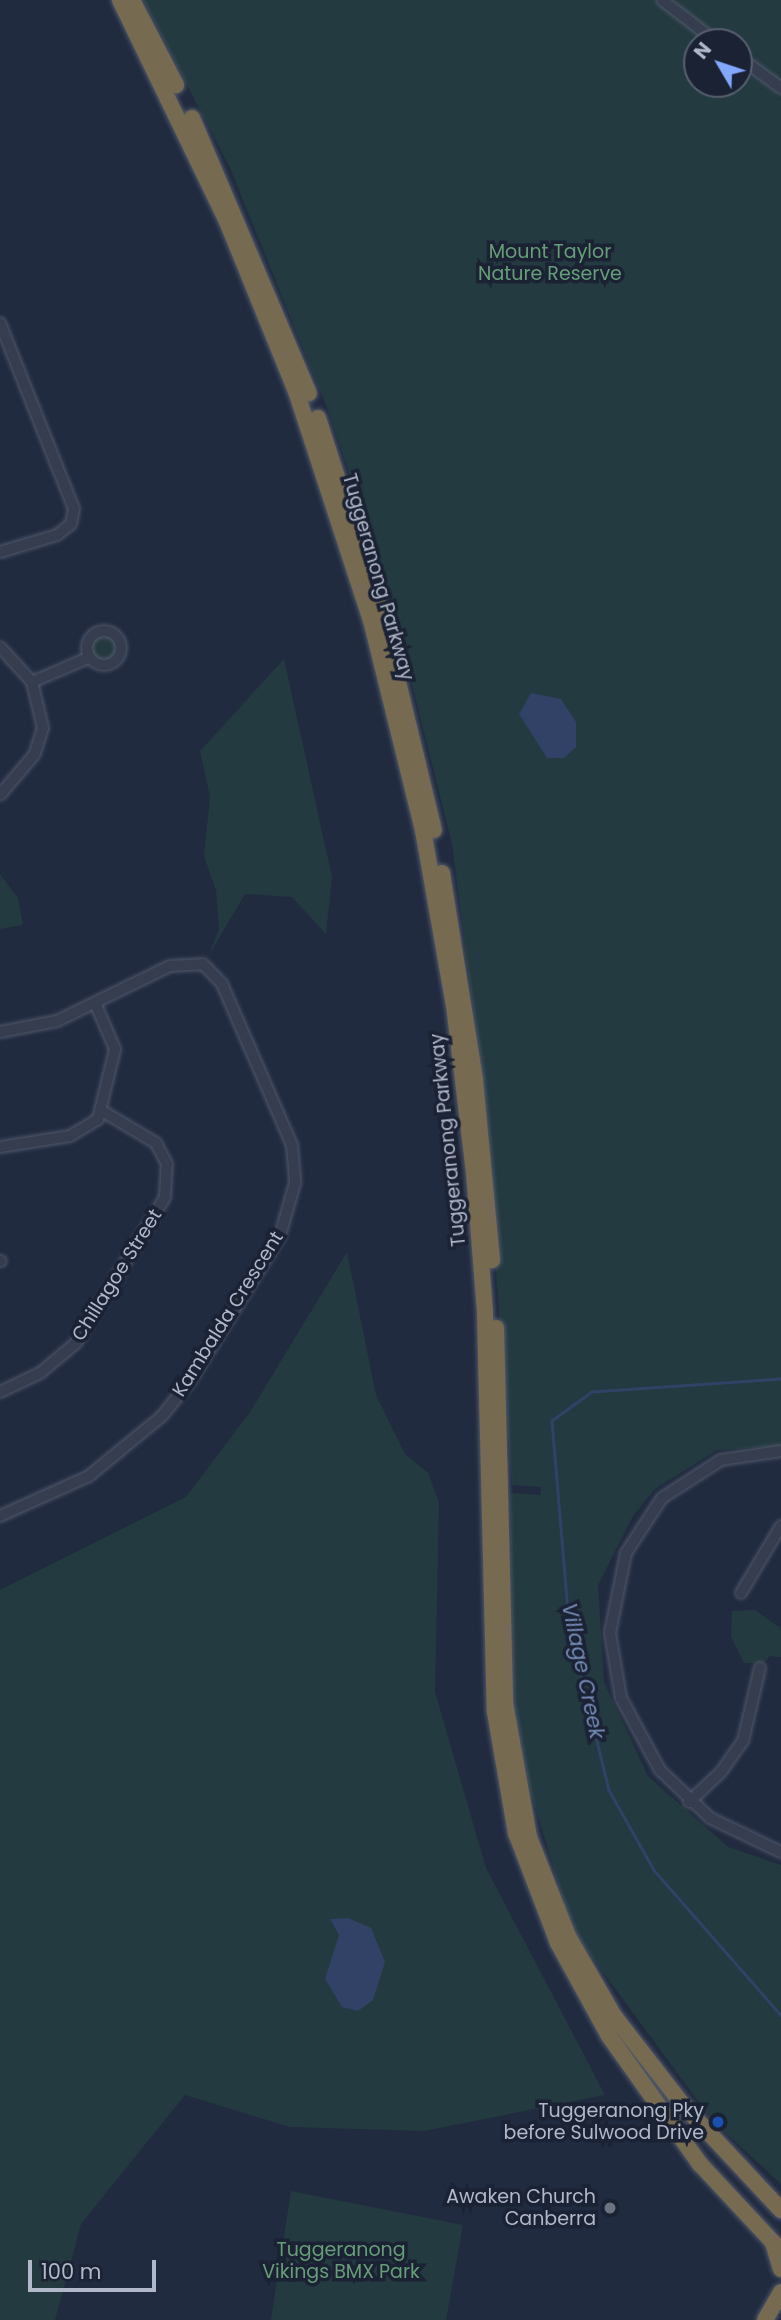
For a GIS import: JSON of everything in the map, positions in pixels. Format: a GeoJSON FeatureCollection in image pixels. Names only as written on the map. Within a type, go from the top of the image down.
{"type":"FeatureCollection","features":[{"type":"Feature","properties":{"kind":"highway","name":"Tuggeranong Parkway"},"geometry":{"type":"LineString","coordinates":[[120,0],[226,219],[296,391],[371,620],[423,830],[454,1004],[475,1185],[485,1326],[495,1712],[516,1833],[558,1943],[609,2036],[700,2164],[777,2247]]}},
{"type":"Feature","properties":{"kind":"highway","name":"Tuggeranong Parkway"},"geometry":{"type":"LineString","coordinates":[[132,0],[229,197],[299,366],[366,564],[427,796],[465,1006],[491,1222],[505,1703],[530,1837],[568,1937],[614,2016],[683,2105],[781,2210]]}},
{"type":"Feature","properties":{"kind":"highway"},"geometry":{"type":"LineString","coordinates":[[766,2195],[781,2204]]}},
{"type":"Feature","properties":{"kind":"highway"},"geometry":{"type":"LineString","coordinates":[[777,2247],[781,2269]]}},
{"type":"Feature","properties":{"kind":"highway"},"geometry":{"type":"LineString","coordinates":[[765,2320],[781,2292]]}},
{"type":"Feature","properties":{"kind":"street"},"geometry":{"type":"LineString","coordinates":[[662,0],[699,28]]}},
{"type":"Feature","properties":{"kind":"street"},"geometry":{"type":"LineString","coordinates":[[753,67],[781,88]]}},
{"type":"Feature","properties":{"kind":"street"},"geometry":{"type":"LineString","coordinates":[[0,323],[74,509],[71,524],[57,535],[0,552]]}},
{"type":"Feature","properties":{"kind":"street"},"geometry":{"type":"LineString","coordinates":[[0,647],[32,682],[42,717],[40,741],[0,795]]}},
{"type":"Feature","properties":{"kind":"street"},"geometry":{"type":"LineString","coordinates":[[32,682],[90,657]]}},
{"type":"Feature","properties":{"kind":"street","name":"Kambalda Crescent"},"geometry":{"type":"LineString","coordinates":[[0,1032],[43,1025],[96,1006],[183,962],[213,971],[292,1145],[295,1183],[291,1211],[190,1381],[162,1416],[89,1476],[0,1516]]}},
{"type":"Feature","properties":{"kind":"street"},"geometry":{"type":"LineString","coordinates":[[0,1146],[79,1133],[94,1125],[102,1111],[115,1049],[96,1006]]}},
{"type":"Feature","properties":{"kind":"street","name":"Chillagoe Street"},"geometry":{"type":"LineString","coordinates":[[0,1392],[40,1373],[76,1343],[165,1197],[167,1164],[156,1143],[102,1111]]}},
{"type":"Feature","properties":{"kind":"street"},"geometry":{"type":"LineString","coordinates":[[781,1451],[721,1460],[678,1483],[638,1530],[617,1579],[610,1633],[621,1698],[644,1748],[689,1802],[733,1833],[781,1852]]}},
{"type":"Feature","properties":{"kind":"street"},"geometry":{"type":"LineString","coordinates":[[741,1593],[781,1526]]}},
{"type":"Feature","properties":{"kind":"street"},"geometry":{"type":"LineString","coordinates":[[689,1802],[721,1772],[743,1741],[760,1668]]}},
{"type":"Feature","properties":{"kind":"green space","name":"Mount Taylor Nature Reserve"},"geometry":{"type":"Polygon","coordinates":[[[143,0],[781,0],[781,1446],[717,1450],[655,1489],[633,1516],[598,1585],[604,1682],[648,1776],[728,1847],[781,1865],[781,2184],[711,2119],[572,1930],[513,1732],[510,1493],[541,1495],[541,1487],[512,1485],[481,1069],[452,844],[388,588],[329,413],[230,168],[143,0]]]}},
{"type":"Feature","properties":{"kind":"green space"},"geometry":{"type":"Polygon","coordinates":[[[103,634],[112,638],[116,647],[112,656],[103,660],[94,656],[90,647],[94,638],[103,634]]]}},
{"type":"Feature","properties":{"kind":"green space"},"geometry":{"type":"Polygon","coordinates":[[[284,659],[332,877],[326,934],[292,897],[245,894],[209,955],[219,929],[216,890],[204,856],[210,797],[200,751],[284,659]]]}},
{"type":"Feature","properties":{"kind":"green space"},"geometry":{"type":"Polygon","coordinates":[[[0,874],[18,898],[23,925],[0,929],[0,874]]]}},
{"type":"Feature","properties":{"kind":"green space"},"geometry":{"type":"Polygon","coordinates":[[[347,1252],[376,1395],[405,1454],[428,1473],[439,1503],[435,1692],[486,1868],[605,2095],[424,2131],[290,2127],[185,2095],[81,2224],[55,2320],[0,2320],[0,1590],[186,1497],[250,1412],[347,1252]]]}},
{"type":"Feature","properties":{"kind":"green space"},"geometry":{"type":"Polygon","coordinates":[[[755,1610],[781,1629],[781,1657],[770,1656],[763,1664],[744,1663],[731,1637],[732,1611],[755,1610]]]}},
{"type":"Feature","properties":{"kind":"green space","name":"Tuggeranong Vikings BMX Park"},"geometry":{"type":"Polygon","coordinates":[[[291,2191],[463,2225],[446,2320],[271,2320],[291,2191]]]}},
{"type":"Feature","properties":{"kind":"water"},"geometry":{"type":"Polygon","coordinates":[[[531,693],[561,699],[576,722],[576,747],[564,758],[547,758],[519,714],[531,693]]]}},
{"type":"Feature","properties":{"kind":"water"},"geometry":{"type":"Polygon","coordinates":[[[348,1918],[371,1928],[385,1962],[373,2000],[358,2011],[342,2007],[325,1979],[339,1935],[330,1919],[348,1918]]]}},
{"type":"Feature","properties":{"kind":"waterway","name":"Village Creek"},"geometry":{"type":"LineString","coordinates":[[781,1379],[592,1392],[552,1421],[569,1625],[609,1790],[654,1870],[781,2015]]}},
{"type":"Feature","properties":{"kind":"place","name":"Tuggeranong Pky before Sulwood Drive"},"geometry":{"type":"Point","coordinates":[718,2122]}},
{"type":"Feature","properties":{"kind":"place","name":"Awaken Church Canberra"},"geometry":{"type":"Point","coordinates":[610,2208]}}]}
